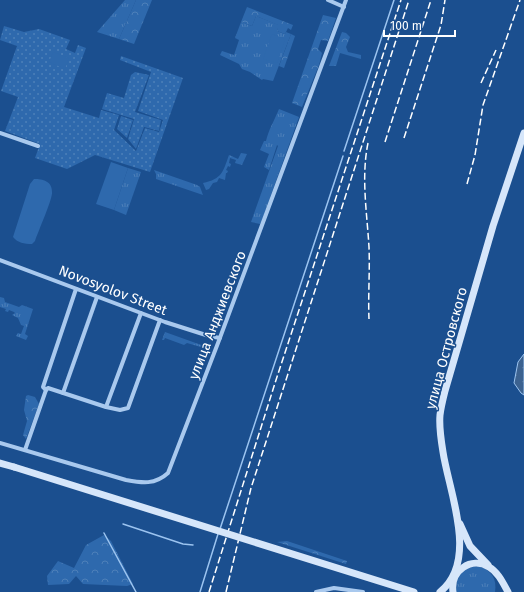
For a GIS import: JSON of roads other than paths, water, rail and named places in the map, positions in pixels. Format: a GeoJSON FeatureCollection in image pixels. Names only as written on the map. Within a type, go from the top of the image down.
{"type":"FeatureCollection","features":[{"type":"Feature","properties":{"kind":"street"},"geometry":{"type":"LineString","coordinates":[[328,0],[344,7]]}},
{"type":"Feature","properties":{"kind":"street","name":"улица Анджиевского"},"geometry":{"type":"LineString","coordinates":[[0,443],[126,480],[152,482],[162,478],[168,473],[346,0]]}},
{"type":"Feature","properties":{"kind":"street"},"geometry":{"type":"LineString","coordinates":[[0,133],[38,146]]}},
{"type":"Feature","properties":{"kind":"street","name":"улица Островского"},"geometry":{"type":"LineString","coordinates":[[440,592],[445,588],[454,575],[459,558],[460,545],[457,517],[443,452],[440,416],[445,390],[493,226],[524,133]]}},
{"type":"Feature","properties":{"kind":"street","name":"Novosyolov Street"},"geometry":{"type":"LineString","coordinates":[[0,260],[160,320],[209,336],[220,338]]}},
{"type":"Feature","properties":{"kind":"street"},"geometry":{"type":"LineString","coordinates":[[25,450],[46,390],[43,387],[76,289]]}},
{"type":"Feature","properties":{"kind":"street"},"geometry":{"type":"LineString","coordinates":[[63,393],[97,297]]}},
{"type":"Feature","properties":{"kind":"street"},"geometry":{"type":"LineString","coordinates":[[106,407],[141,313]]}},
{"type":"Feature","properties":{"kind":"street"},"geometry":{"type":"LineString","coordinates":[[46,390],[48,388],[106,407],[120,410],[128,408],[160,320]]}},
{"type":"Feature","properties":{"kind":"street"},"geometry":{"type":"LineString","coordinates":[[0,463],[414,592]]}},
{"type":"Feature","properties":{"kind":"street"},"geometry":{"type":"LineString","coordinates":[[457,517],[470,546],[494,571],[508,592]]}},
{"type":"Feature","properties":{"kind":"street"},"geometry":{"type":"LineString","coordinates":[[452,592],[454,575],[466,566],[475,563],[484,565],[494,571],[500,581],[501,592]]}},
{"type":"Feature","properties":{"kind":"street"},"geometry":{"type":"LineString","coordinates":[[316,592],[334,588],[363,592]]}},
{"type":"Feature","properties":{"kind":"water"},"geometry":{"type":"Polygon","coordinates":[[[524,354],[524,395],[514,383],[518,362],[524,354]]]}},
{"type":"Feature","properties":{"kind":"waterway"},"geometry":{"type":"LineString","coordinates":[[344,151],[394,0]]}},
{"type":"Feature","properties":{"kind":"waterway"},"geometry":{"type":"LineString","coordinates":[[220,529],[343,156]]}},
{"type":"Feature","properties":{"kind":"waterway"},"geometry":{"type":"LineString","coordinates":[[123,524],[183,544],[193,545]]}},
{"type":"Feature","properties":{"kind":"waterway"},"geometry":{"type":"LineString","coordinates":[[104,533],[136,592]]}},
{"type":"Feature","properties":{"kind":"waterway"},"geometry":{"type":"LineString","coordinates":[[200,592],[218,534]]}},
{"type":"Feature","properties":{"kind":"railway"},"geometry":{"type":"LineString","coordinates":[[209,592],[276,380],[401,0]]}},
{"type":"Feature","properties":{"kind":"railway"},"geometry":{"type":"LineString","coordinates":[[226,592],[251,488],[409,0]]}},
{"type":"Feature","properties":{"kind":"railway"},"geometry":{"type":"LineString","coordinates":[[385,142],[431,0]]}},
{"type":"Feature","properties":{"kind":"railway"},"geometry":{"type":"LineString","coordinates":[[404,138],[441,25],[445,0]]}},
{"type":"Feature","properties":{"kind":"railway"},"geometry":{"type":"LineString","coordinates":[[467,184],[475,155],[483,105],[520,0]]}},
{"type":"Feature","properties":{"kind":"railway"},"geometry":{"type":"LineString","coordinates":[[481,83],[496,50]]}},
{"type":"Feature","properties":{"kind":"railway"},"geometry":{"type":"LineString","coordinates":[[368,143],[365,182],[369,247],[369,319]]}}]}
